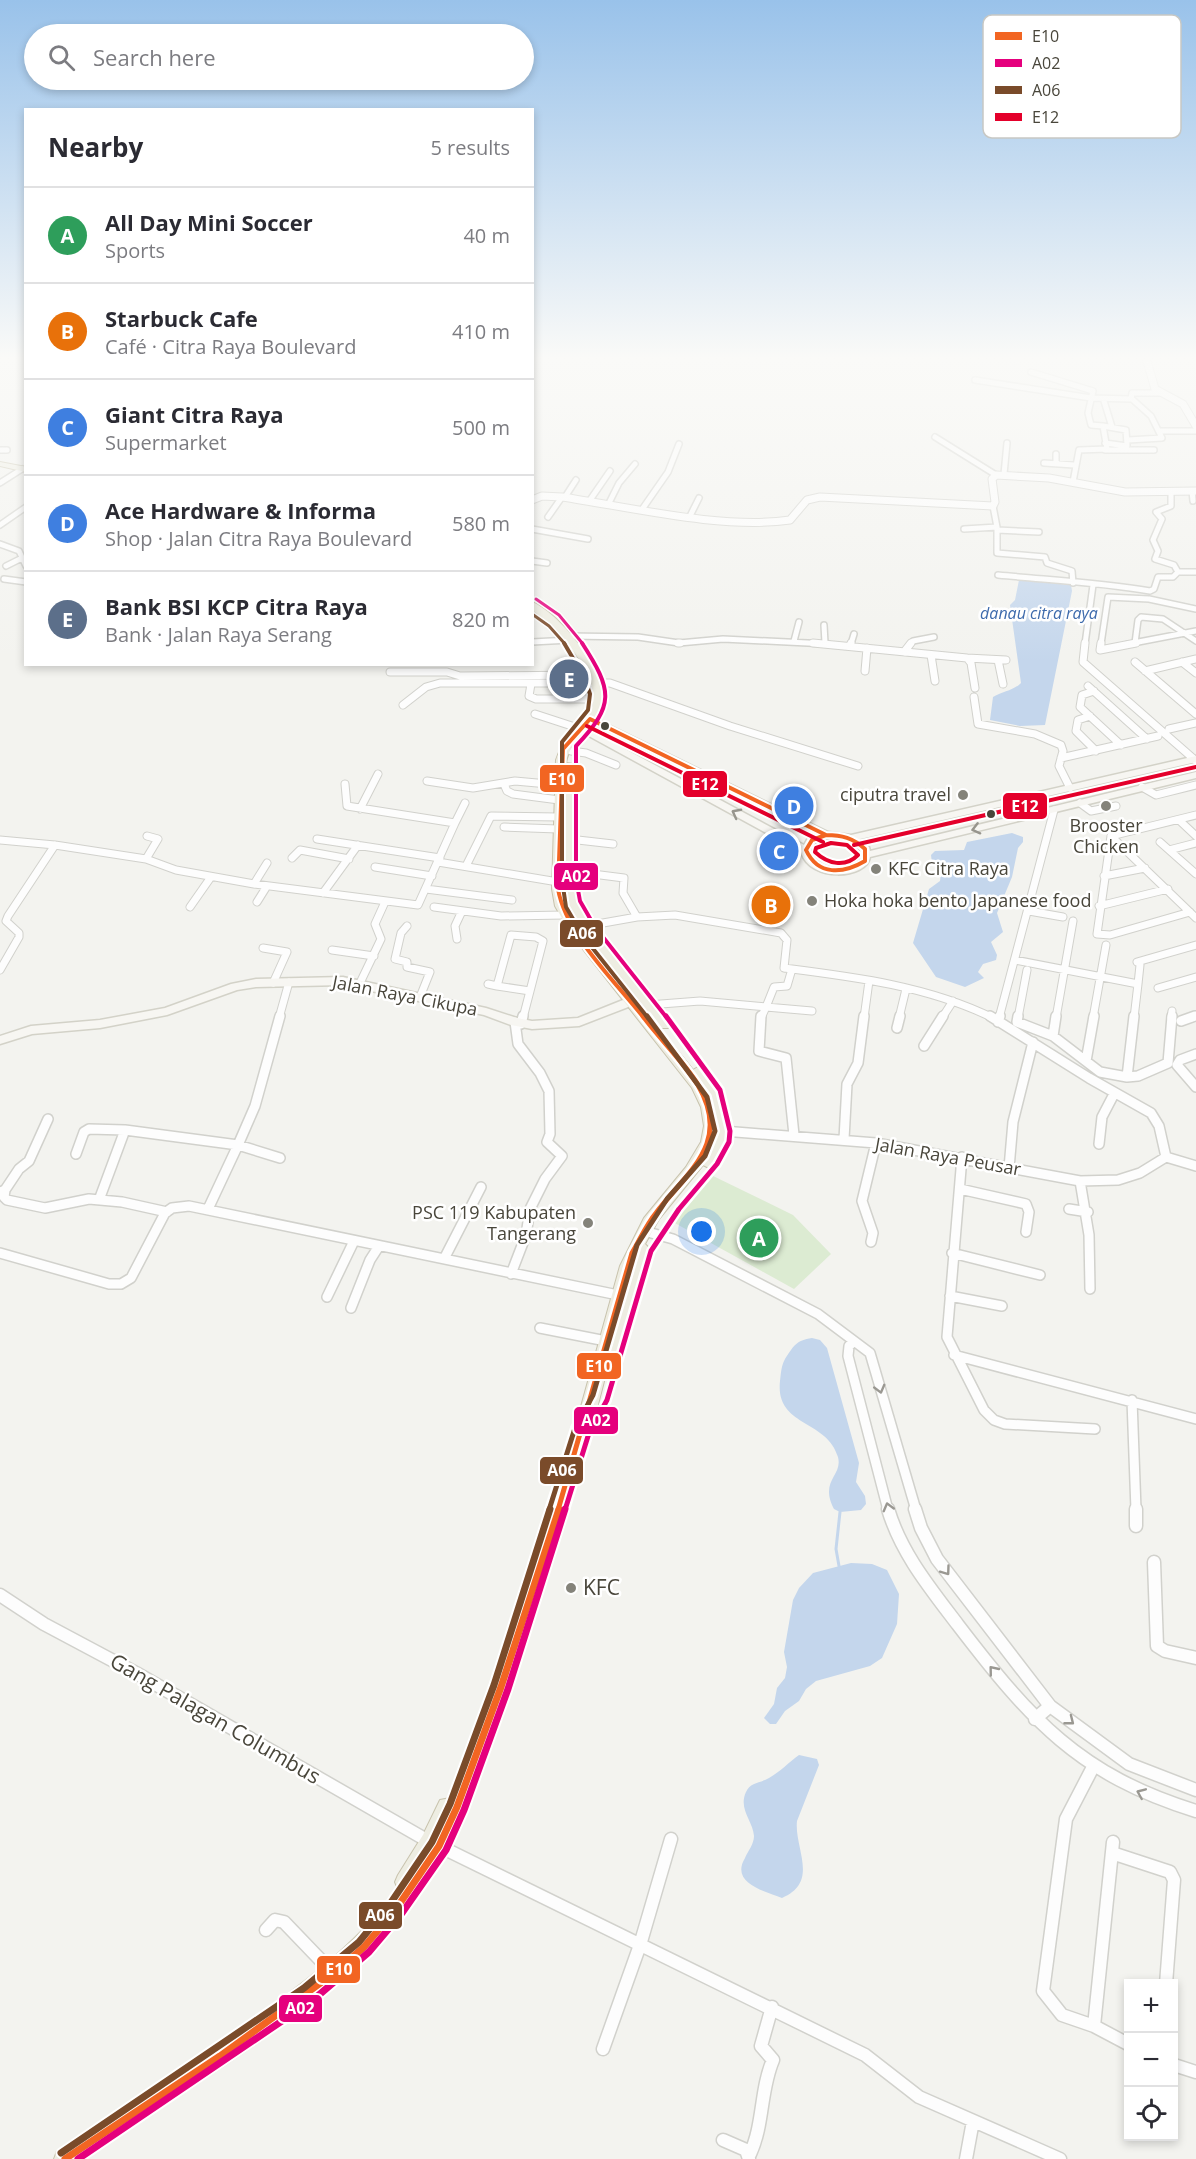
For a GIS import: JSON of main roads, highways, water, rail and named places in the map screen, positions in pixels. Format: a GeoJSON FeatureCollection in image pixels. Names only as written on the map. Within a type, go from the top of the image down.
{"type":"FeatureCollection","features":[{"type":"Feature","properties":{"kind":"highway"},"geometry":{"type":"LineString","coordinates":[[0,465],[24,470]]}},
{"type":"Feature","properties":{"kind":"highway"},"geometry":{"type":"LineString","coordinates":[[538,612],[569,638],[593,679],[598,699],[598,706],[580,729],[570,747],[570,897],[586,926],[714,1094],[723,1131],[722,1139],[711,1160],[647,1232],[600,1398],[585,1421]]}},
{"type":"Feature","properties":{"kind":"highway"},"geometry":{"type":"LineString","coordinates":[[65,2159],[220,2056],[333,1974],[364,1947],[396,1909],[435,1844],[481,1743],[501,1687],[585,1421],[618,1295],[632,1253],[704,1155],[712,1134],[709,1107],[698,1086],[565,915],[559,897],[558,823],[563,749],[570,747]]}},
{"type":"Feature","properties":{"kind":"main road"},"geometry":{"type":"LineString","coordinates":[[590,719],[682,762],[826,835],[852,838],[1195,759]]}},
{"type":"Feature","properties":{"kind":"main road"},"geometry":{"type":"LineString","coordinates":[[580,729],[806,850],[810,861],[834,871],[853,869],[865,861],[867,855],[865,849],[852,838]]}},
{"type":"Feature","properties":{"kind":"main road"},"geometry":{"type":"LineString","coordinates":[[664,774],[682,762]]}},
{"type":"Feature","properties":{"kind":"main road"},"geometry":{"type":"LineString","coordinates":[[1128,774],[1142,787]]}},
{"type":"Feature","properties":{"kind":"main road"},"geometry":{"type":"LineString","coordinates":[[1116,777],[1130,790]]}},
{"type":"Feature","properties":{"kind":"main road"},"geometry":{"type":"LineString","coordinates":[[867,855],[1142,787],[1194,780]]}},
{"type":"Feature","properties":{"kind":"main road"},"geometry":{"type":"LineString","coordinates":[[788,840],[805,839],[810,830],[806,825]]}},
{"type":"Feature","properties":{"kind":"main road"},"geometry":{"type":"LineString","coordinates":[[806,850],[812,840],[826,835]]}},
{"type":"Feature","properties":{"kind":"main road","name":"Jalan Raya Cikupa"},"geometry":{"type":"LineString","coordinates":[[0,1040],[38,1028],[100,1024],[167,1011],[235,987],[289,982],[332,980],[486,1012],[518,1023],[551,1025],[579,1022],[632,1001]]}},
{"type":"Feature","properties":{"kind":"water","name":"danau citra raya"},"geometry":{"type":"Polygon","coordinates":[[[1019,580],[1071,585],[1072,591],[1045,725],[1020,726],[990,720],[993,697],[1021,683],[1010,605],[1015,600],[1019,580]]]}},
{"type":"Feature","properties":{"kind":"water"},"geometry":{"type":"Polygon","coordinates":[[[1012,833],[1023,837],[1023,842],[1018,848],[1012,877],[997,913],[1003,932],[991,942],[997,955],[996,960],[983,964],[978,972],[984,978],[965,987],[936,977],[913,943],[929,889],[940,881],[941,873],[932,863],[931,855],[935,851],[964,850],[967,842],[1012,833]]]}},
{"type":"Feature","properties":{"kind":"water"},"geometry":{"type":"Polygon","coordinates":[[[812,1338],[820,1340],[827,1348],[859,1463],[856,1482],[865,1496],[866,1504],[861,1510],[840,1512],[834,1509],[829,1491],[839,1464],[838,1457],[824,1436],[785,1407],[781,1396],[780,1381],[785,1359],[799,1342],[812,1338]]]}},
{"type":"Feature","properties":{"kind":"water"},"geometry":{"type":"Polygon","coordinates":[[[851,1563],[872,1564],[887,1570],[899,1594],[897,1624],[882,1658],[870,1666],[816,1681],[806,1689],[799,1701],[785,1711],[776,1724],[770,1724],[764,1718],[774,1704],[777,1688],[785,1678],[787,1667],[784,1652],[793,1600],[799,1588],[813,1573],[851,1563]]]}},
{"type":"Feature","properties":{"kind":"water"},"geometry":{"type":"Polygon","coordinates":[[[799,1755],[817,1759],[819,1765],[797,1821],[803,1874],[800,1883],[793,1891],[782,1898],[751,1885],[742,1874],[742,1867],[754,1836],[745,1809],[744,1798],[750,1786],[773,1776],[799,1755]]]}},
{"type":"Feature","properties":{"kind":"waterway"},"geometry":{"type":"LineString","coordinates":[[839,1566],[836,1549],[840,1512]]}},
{"type":"Feature","properties":{"kind":"place","name":"Bank BSI KCP Citra Raya"},"geometry":{"type":"Point","coordinates":[569,679]}},
{"type":"Feature","properties":{"kind":"place","name":"ciputra travel"},"geometry":{"type":"Point","coordinates":[963,795]}},
{"type":"Feature","properties":{"kind":"place","name":"Ace Hardware & Informa"},"geometry":{"type":"Point","coordinates":[794,806]}},
{"type":"Feature","properties":{"kind":"place","name":"Brooster Chicken"},"geometry":{"type":"Point","coordinates":[1106,806]}},
{"type":"Feature","properties":{"kind":"place","name":"Giant Citra Raya"},"geometry":{"type":"Point","coordinates":[779,851]}},
{"type":"Feature","properties":{"kind":"place","name":"KFC Citra Raya"},"geometry":{"type":"Point","coordinates":[876,869]}},
{"type":"Feature","properties":{"kind":"place","name":"Hoka hoka bento Japanese food"},"geometry":{"type":"Point","coordinates":[812,901]}},
{"type":"Feature","properties":{"kind":"place","name":"Starbuck Cafe"},"geometry":{"type":"Point","coordinates":[771,905]}},
{"type":"Feature","properties":{"kind":"place","name":"PSC 119 Kabupaten Tangerang"},"geometry":{"type":"Point","coordinates":[588,1223]}},
{"type":"Feature","properties":{"kind":"place","name":"All Day Mini Soccer"},"geometry":{"type":"Point","coordinates":[759,1238]}},
{"type":"Feature","properties":{"kind":"place","name":"KFC"},"geometry":{"type":"Point","coordinates":[571,1588]}}]}
